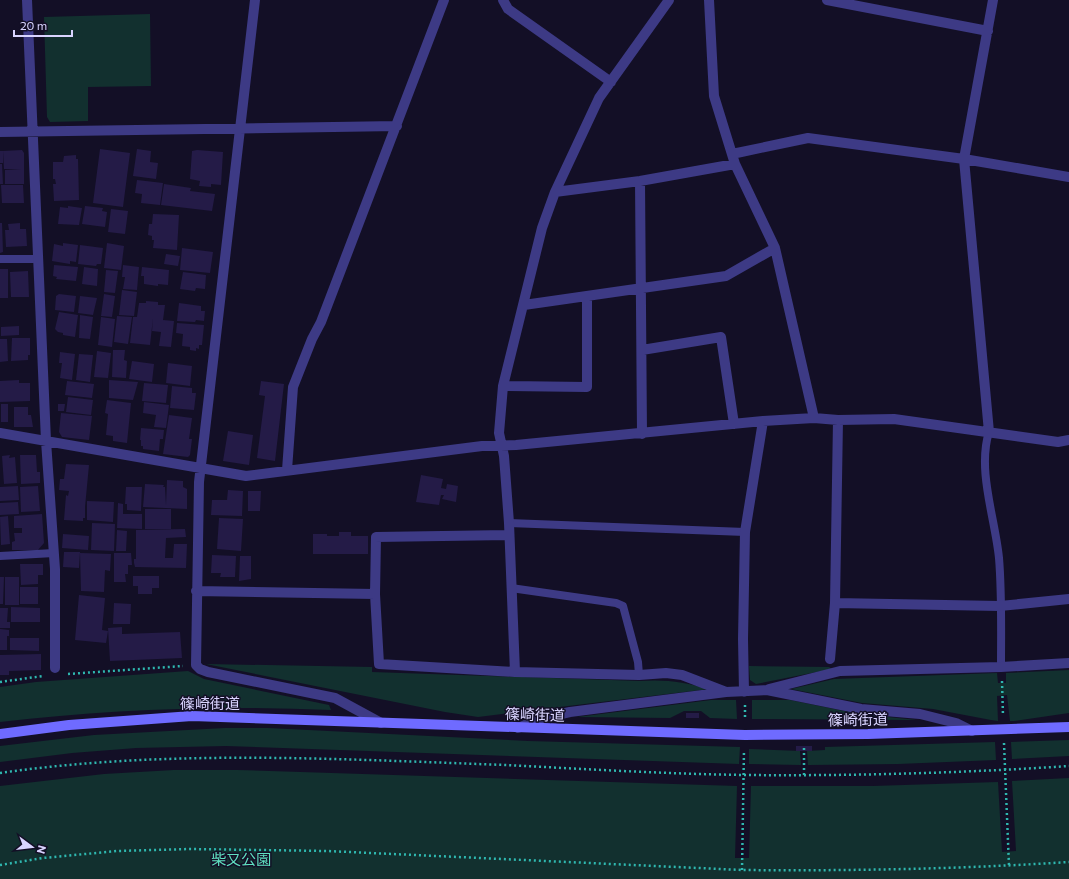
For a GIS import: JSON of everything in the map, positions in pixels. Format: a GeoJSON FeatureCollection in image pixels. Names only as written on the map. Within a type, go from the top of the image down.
{"type":"FeatureCollection","features":[{"type":"Feature","properties":{"kind":"main road","name":"篠崎街道"},"geometry":{"type":"LineString","coordinates":[[0,734],[69,725],[192,716],[516,729],[744,735],[972,731],[1068,727]]}},
{"type":"Feature","properties":{"kind":"street"},"geometry":{"type":"LineString","coordinates":[[28,0],[46,441],[54,554],[58,671]]}},
{"type":"Feature","properties":{"kind":"street"},"geometry":{"type":"LineString","coordinates":[[255,0],[201,469],[198,482],[196,665],[200,669],[335,698],[381,723]]}},
{"type":"Feature","properties":{"kind":"street"},"geometry":{"type":"LineString","coordinates":[[287,470],[293,387],[312,339],[321,322],[444,0]]}},
{"type":"Feature","properties":{"kind":"street"},"geometry":{"type":"LineString","coordinates":[[503,0],[508,9],[610,82]]}},
{"type":"Feature","properties":{"kind":"street"},"geometry":{"type":"LineString","coordinates":[[515,672],[509,523],[504,456],[499,433],[503,386],[542,228],[555,192],[599,98],[669,0]]}},
{"type":"Feature","properties":{"kind":"street"},"geometry":{"type":"LineString","coordinates":[[709,0],[714,96],[736,164],[775,248],[814,418]]}},
{"type":"Feature","properties":{"kind":"street"},"geometry":{"type":"LineString","coordinates":[[827,0],[988,31]]}},
{"type":"Feature","properties":{"kind":"street"},"geometry":{"type":"LineString","coordinates":[[989,432],[964,159],[994,0]]}},
{"type":"Feature","properties":{"kind":"street"},"geometry":{"type":"LineString","coordinates":[[0,132],[397,126]]}},
{"type":"Feature","properties":{"kind":"street"},"geometry":{"type":"LineString","coordinates":[[732,154],[808,138],[964,159],[1069,177]]}},
{"type":"Feature","properties":{"kind":"street"},"geometry":{"type":"LineString","coordinates":[[555,192],[640,181],[736,164]]}},
{"type":"Feature","properties":{"kind":"street"},"geometry":{"type":"LineString","coordinates":[[640,181],[642,434]]}},
{"type":"Feature","properties":{"kind":"street"},"geometry":{"type":"LineString","coordinates":[[524,305],[726,276],[775,248]]}},
{"type":"Feature","properties":{"kind":"street"},"geometry":{"type":"LineString","coordinates":[[503,386],[587,387],[587,297]]}},
{"type":"Feature","properties":{"kind":"street"},"geometry":{"type":"LineString","coordinates":[[642,350],[721,337],[734,424]]}},
{"type":"Feature","properties":{"kind":"street"},"geometry":{"type":"LineString","coordinates":[[0,433],[246,476],[482,446],[502,446],[642,434],[763,420],[814,418],[838,420],[894,419],[1058,442],[1069,440]]}},
{"type":"Feature","properties":{"kind":"street"},"geometry":{"type":"LineString","coordinates":[[744,696],[742,639],[745,532],[763,420]]}},
{"type":"Feature","properties":{"kind":"street"},"geometry":{"type":"LineString","coordinates":[[830,659],[836,603],[838,420]]}},
{"type":"Feature","properties":{"kind":"street"},"geometry":{"type":"LineString","coordinates":[[509,535],[376,537],[375,594],[380,664],[515,672],[639,675],[666,673],[682,675],[726,692],[744,696],[840,671],[1001,667],[1069,663]]}},
{"type":"Feature","properties":{"kind":"street"},"geometry":{"type":"LineString","coordinates":[[196,590],[375,594]]}},
{"type":"Feature","properties":{"kind":"street"},"geometry":{"type":"LineString","coordinates":[[836,603],[1000,606],[1069,599]]}},
{"type":"Feature","properties":{"kind":"street"},"geometry":{"type":"LineString","coordinates":[[767,690],[861,709],[920,714],[956,722],[972,731]]}},
{"type":"Feature","properties":{"kind":"street"},"geometry":{"type":"LineString","coordinates":[[516,729],[539,719],[570,712],[726,692]]}},
{"type":"Feature","properties":{"kind":"lane"},"geometry":{"type":"LineString","coordinates":[[0,259],[38,259]]}},
{"type":"Feature","properties":{"kind":"lane"},"geometry":{"type":"LineString","coordinates":[[989,432],[986,443],[986,482],[999,558],[1001,667]]}},
{"type":"Feature","properties":{"kind":"lane"},"geometry":{"type":"LineString","coordinates":[[509,523],[745,532]]}},
{"type":"Feature","properties":{"kind":"lane"},"geometry":{"type":"LineString","coordinates":[[0,556],[54,554]]}},
{"type":"Feature","properties":{"kind":"lane"},"geometry":{"type":"LineString","coordinates":[[511,588],[616,603],[623,606],[638,662],[639,675]]}},
{"type":"Feature","properties":{"kind":"path"},"geometry":{"type":"LineString","coordinates":[[58,671],[185,666]]}},
{"type":"Feature","properties":{"kind":"path"},"geometry":{"type":"LineString","coordinates":[[0,682],[47,676]]}},
{"type":"Feature","properties":{"kind":"path"},"geometry":{"type":"LineString","coordinates":[[1002,684],[1003,720]]}},
{"type":"Feature","properties":{"kind":"path"},"geometry":{"type":"LineString","coordinates":[[744,696],[745,719]]}},
{"type":"Feature","properties":{"kind":"path"},"geometry":{"type":"LineString","coordinates":[[1004,742],[1009,866]]}},
{"type":"Feature","properties":{"kind":"path"},"geometry":{"type":"LineString","coordinates":[[742,870],[744,747]]}},
{"type":"Feature","properties":{"kind":"path"},"geometry":{"type":"LineString","coordinates":[[804,748],[804,775]]}},
{"type":"Feature","properties":{"kind":"path"},"geometry":{"type":"LineString","coordinates":[[0,773],[112,761],[212,758],[456,764],[744,775],[872,776],[1069,766]]}},
{"type":"Feature","properties":{"kind":"path"},"geometry":{"type":"LineString","coordinates":[[0,865],[43,858],[117,851],[190,848],[327,851],[742,870],[810,871],[1009,866],[1069,862]]}},
{"type":"Feature","properties":{"kind":"green space"},"geometry":{"type":"Polygon","coordinates":[[[150,14],[151,86],[88,87],[88,121],[50,122],[47,117],[44,17],[150,14]]]}},
{"type":"Feature","properties":{"kind":"green space"},"geometry":{"type":"Polygon","coordinates":[[[206,664],[372,667],[372,672],[640,681],[649,680],[683,683],[709,689],[478,717],[445,712],[206,664]]]}},
{"type":"Feature","properties":{"kind":"green space"},"geometry":{"type":"Polygon","coordinates":[[[749,666],[829,667],[832,669],[756,684],[750,680],[749,666]]]}},
{"type":"Feature","properties":{"kind":"green space"},"geometry":{"type":"Polygon","coordinates":[[[1069,670],[1069,713],[1014,721],[1010,721],[1007,695],[997,696],[998,721],[933,709],[862,703],[791,689],[834,679],[997,673],[998,683],[1006,683],[1006,673],[1069,670]]]}},
{"type":"Feature","properties":{"kind":"green space"},"geometry":{"type":"Polygon","coordinates":[[[188,671],[204,679],[329,705],[331,710],[248,708],[165,709],[83,714],[0,722],[0,687],[36,682],[188,671]]]}},
{"type":"Feature","properties":{"kind":"green space"},"geometry":{"type":"Polygon","coordinates":[[[711,700],[736,700],[737,719],[710,718],[701,711],[684,711],[670,718],[577,717],[711,700]]]}},
{"type":"Feature","properties":{"kind":"green space"},"geometry":{"type":"Polygon","coordinates":[[[752,700],[790,700],[859,714],[917,720],[752,719],[752,700]]]}},
{"type":"Feature","properties":{"kind":"green space"},"geometry":{"type":"Polygon","coordinates":[[[225,728],[268,728],[528,741],[740,747],[739,764],[226,746],[136,748],[72,753],[0,762],[0,746],[94,735],[225,728]]]}},
{"type":"Feature","properties":{"kind":"green space"},"geometry":{"type":"Polygon","coordinates":[[[1069,740],[1069,756],[1012,759],[1011,742],[1069,740]]]}},
{"type":"Feature","properties":{"kind":"green space"},"geometry":{"type":"Polygon","coordinates":[[[995,742],[996,760],[898,764],[808,765],[807,751],[825,750],[825,747],[995,742]]]}},
{"type":"Feature","properties":{"kind":"green space"},"geometry":{"type":"Polygon","coordinates":[[[749,749],[800,751],[801,765],[749,764],[749,749]]]}},
{"type":"Feature","properties":{"kind":"green space","name":"柴又公園"},"geometry":{"type":"Polygon","coordinates":[[[174,770],[237,770],[737,786],[735,858],[749,858],[751,786],[873,786],[998,782],[1002,852],[1016,851],[1012,781],[1069,778],[1069,879],[0,879],[0,786],[104,774],[174,770]]]}},
{"type":"Feature","properties":{"kind":"building"},"geometry":{"type":"Polygon","coordinates":[[[100,149],[130,153],[123,207],[93,203],[100,149]]]}},
{"type":"Feature","properties":{"kind":"building"},"geometry":{"type":"Polygon","coordinates":[[[137,149],[151,151],[150,162],[158,163],[156,179],[133,176],[137,149]]]}},
{"type":"Feature","properties":{"kind":"building"},"geometry":{"type":"Polygon","coordinates":[[[22,150],[24,153],[24,184],[5,184],[5,170],[21,169],[4,169],[3,151],[22,150]]]}},
{"type":"Feature","properties":{"kind":"building"},"geometry":{"type":"Polygon","coordinates":[[[0,151],[3,151],[3,163],[0,163],[0,151]]]}},
{"type":"Feature","properties":{"kind":"building"},"geometry":{"type":"Polygon","coordinates":[[[192,151],[223,152],[221,185],[211,184],[211,187],[199,186],[200,181],[190,179],[192,151]]]}},
{"type":"Feature","properties":{"kind":"building"},"geometry":{"type":"Polygon","coordinates":[[[76,155],[76,159],[78,159],[79,200],[54,201],[53,184],[56,184],[55,179],[53,179],[53,162],[63,162],[64,156],[76,155]]]}},
{"type":"Feature","properties":{"kind":"building"},"geometry":{"type":"Polygon","coordinates":[[[0,164],[2,164],[3,184],[0,184],[0,164]]]}},
{"type":"Feature","properties":{"kind":"building"},"geometry":{"type":"Polygon","coordinates":[[[137,180],[163,183],[160,205],[141,203],[142,194],[135,193],[137,180]]]}},
{"type":"Feature","properties":{"kind":"building"},"geometry":{"type":"Polygon","coordinates":[[[164,184],[191,188],[190,191],[215,194],[212,211],[161,205],[164,184]]]}},
{"type":"Feature","properties":{"kind":"building"},"geometry":{"type":"Polygon","coordinates":[[[1,185],[23,185],[24,203],[2,203],[1,185]]]}},
{"type":"Feature","properties":{"kind":"building"},"geometry":{"type":"Polygon","coordinates":[[[68,206],[82,208],[79,225],[58,224],[60,207],[68,208],[68,206]]]}},
{"type":"Feature","properties":{"kind":"building"},"geometry":{"type":"Polygon","coordinates":[[[85,206],[103,208],[102,211],[107,212],[105,227],[82,224],[85,206]]]}},
{"type":"Feature","properties":{"kind":"building"},"geometry":{"type":"Polygon","coordinates":[[[111,209],[128,211],[125,234],[108,232],[111,209]]]}},
{"type":"Feature","properties":{"kind":"building"},"geometry":{"type":"Polygon","coordinates":[[[153,214],[179,215],[177,250],[153,248],[154,240],[152,240],[152,236],[148,235],[149,224],[152,224],[153,214]]]}},
{"type":"Feature","properties":{"kind":"building"},"geometry":{"type":"Polygon","coordinates":[[[0,223],[2,223],[3,252],[0,253],[0,223]]]}},
{"type":"Feature","properties":{"kind":"building"},"geometry":{"type":"Polygon","coordinates":[[[20,223],[20,229],[26,229],[27,246],[6,247],[5,230],[9,230],[8,224],[20,223]]]}},
{"type":"Feature","properties":{"kind":"building"},"geometry":{"type":"Polygon","coordinates":[[[63,243],[78,245],[76,262],[70,261],[70,264],[52,261],[54,244],[63,246],[63,243]]]}},
{"type":"Feature","properties":{"kind":"building"},"geometry":{"type":"Polygon","coordinates":[[[107,243],[124,246],[121,270],[104,268],[107,243]]]}},
{"type":"Feature","properties":{"kind":"building"},"geometry":{"type":"Polygon","coordinates":[[[80,245],[103,248],[101,264],[97,264],[96,266],[78,264],[80,245]]]}},
{"type":"Feature","properties":{"kind":"building"},"geometry":{"type":"Polygon","coordinates":[[[182,248],[213,252],[210,273],[180,270],[182,248]]]}},
{"type":"Feature","properties":{"kind":"building"},"geometry":{"type":"Polygon","coordinates":[[[166,254],[180,256],[178,266],[164,264],[166,254]]]}},
{"type":"Feature","properties":{"kind":"building"},"geometry":{"type":"Polygon","coordinates":[[[54,265],[78,267],[76,281],[56,279],[57,277],[53,276],[54,265]]]}},
{"type":"Feature","properties":{"kind":"building"},"geometry":{"type":"Polygon","coordinates":[[[123,265],[139,267],[137,290],[123,289],[125,277],[122,277],[123,265]]]}},
{"type":"Feature","properties":{"kind":"building"},"geometry":{"type":"Polygon","coordinates":[[[84,267],[98,269],[97,286],[82,284],[84,267]]]}},
{"type":"Feature","properties":{"kind":"building"},"geometry":{"type":"Polygon","coordinates":[[[142,267],[169,270],[168,285],[158,284],[158,286],[144,284],[144,276],[141,276],[142,267]]]}},
{"type":"Feature","properties":{"kind":"building"},"geometry":{"type":"Polygon","coordinates":[[[0,269],[8,269],[8,298],[0,298],[0,269]]]}},
{"type":"Feature","properties":{"kind":"building"},"geometry":{"type":"Polygon","coordinates":[[[106,270],[118,271],[115,293],[104,292],[106,270]]]}},
{"type":"Feature","properties":{"kind":"building"},"geometry":{"type":"Polygon","coordinates":[[[28,271],[29,297],[11,297],[10,272],[28,271]]]}},
{"type":"Feature","properties":{"kind":"building"},"geometry":{"type":"Polygon","coordinates":[[[183,272],[206,275],[205,289],[196,288],[195,291],[180,289],[183,272]]]}},
{"type":"Feature","properties":{"kind":"building"},"geometry":{"type":"Polygon","coordinates":[[[122,290],[137,292],[134,316],[119,315],[122,290]]]}},
{"type":"Feature","properties":{"kind":"building"},"geometry":{"type":"Polygon","coordinates":[[[59,294],[76,296],[74,312],[55,310],[56,296],[59,294]]]}},
{"type":"Feature","properties":{"kind":"building"},"geometry":{"type":"Polygon","coordinates":[[[104,294],[115,296],[112,317],[101,316],[104,294]]]}},
{"type":"Feature","properties":{"kind":"building"},"geometry":{"type":"Polygon","coordinates":[[[80,296],[97,298],[93,315],[78,313],[80,296]]]}},
{"type":"Feature","properties":{"kind":"building"},"geometry":{"type":"Polygon","coordinates":[[[146,301],[158,302],[158,305],[165,305],[163,320],[174,321],[171,347],[159,346],[161,332],[152,331],[153,318],[150,345],[130,343],[133,317],[137,317],[139,303],[146,303],[146,301]]]}},
{"type":"Feature","properties":{"kind":"building"},"geometry":{"type":"Polygon","coordinates":[[[179,303],[201,306],[201,311],[205,311],[204,321],[177,321],[179,303]]]}},
{"type":"Feature","properties":{"kind":"building"},"geometry":{"type":"Polygon","coordinates":[[[59,312],[78,315],[75,337],[63,335],[63,333],[58,332],[55,329],[59,312]]]}},
{"type":"Feature","properties":{"kind":"building"},"geometry":{"type":"Polygon","coordinates":[[[80,315],[93,317],[90,339],[79,338],[80,315]]]}},
{"type":"Feature","properties":{"kind":"building"},"geometry":{"type":"Polygon","coordinates":[[[117,316],[132,317],[128,344],[114,342],[117,316]]]}},
{"type":"Feature","properties":{"kind":"building"},"geometry":{"type":"Polygon","coordinates":[[[101,317],[115,319],[112,347],[98,345],[101,317]]]}},
{"type":"Feature","properties":{"kind":"building"},"geometry":{"type":"Polygon","coordinates":[[[177,323],[204,325],[202,345],[199,345],[199,349],[196,348],[196,351],[190,350],[190,347],[182,346],[183,334],[176,333],[177,323]]]}},
{"type":"Feature","properties":{"kind":"building"},"geometry":{"type":"Polygon","coordinates":[[[19,326],[19,335],[1,336],[1,327],[19,326]]]}},
{"type":"Feature","properties":{"kind":"building"},"geometry":{"type":"Polygon","coordinates":[[[12,338],[30,338],[30,355],[28,355],[28,360],[11,361],[12,338]]]}},
{"type":"Feature","properties":{"kind":"building"},"geometry":{"type":"Polygon","coordinates":[[[0,339],[7,339],[8,361],[0,362],[0,339]]]}},
{"type":"Feature","properties":{"kind":"building"},"geometry":{"type":"Polygon","coordinates":[[[113,350],[125,350],[124,360],[127,361],[126,378],[112,377],[113,350]]]}},
{"type":"Feature","properties":{"kind":"building"},"geometry":{"type":"Polygon","coordinates":[[[97,351],[111,353],[108,378],[94,377],[97,351]]]}},
{"type":"Feature","properties":{"kind":"building"},"geometry":{"type":"Polygon","coordinates":[[[60,352],[75,354],[72,380],[60,378],[62,363],[59,363],[60,352]]]}},
{"type":"Feature","properties":{"kind":"building"},"geometry":{"type":"Polygon","coordinates":[[[79,354],[93,355],[90,382],[76,380],[79,354]]]}},
{"type":"Feature","properties":{"kind":"building"},"geometry":{"type":"Polygon","coordinates":[[[132,361],[154,364],[152,382],[129,379],[132,361]]]}},
{"type":"Feature","properties":{"kind":"building"},"geometry":{"type":"Polygon","coordinates":[[[168,363],[192,366],[190,386],[166,383],[168,363]]]}},
{"type":"Feature","properties":{"kind":"building"},"geometry":{"type":"Polygon","coordinates":[[[19,380],[19,383],[30,383],[30,401],[0,402],[0,381],[19,380]]]}},
{"type":"Feature","properties":{"kind":"building"},"geometry":{"type":"Polygon","coordinates":[[[109,380],[138,382],[133,400],[109,398],[109,380]]]}},
{"type":"Feature","properties":{"kind":"building"},"geometry":{"type":"Polygon","coordinates":[[[67,381],[94,384],[92,398],[65,395],[67,381]]]}},
{"type":"Feature","properties":{"kind":"building"},"geometry":{"type":"Polygon","coordinates":[[[261,381],[284,384],[275,461],[257,458],[265,396],[259,395],[261,381]]]}},
{"type":"Feature","properties":{"kind":"building"},"geometry":{"type":"Polygon","coordinates":[[[144,383],[168,385],[166,403],[142,401],[144,383]]]}},
{"type":"Feature","properties":{"kind":"building"},"geometry":{"type":"Polygon","coordinates":[[[172,386],[192,388],[192,393],[196,393],[194,410],[170,408],[172,386]]]}},
{"type":"Feature","properties":{"kind":"building"},"geometry":{"type":"Polygon","coordinates":[[[68,397],[93,400],[91,415],[66,412],[68,397]]]}},
{"type":"Feature","properties":{"kind":"building"},"geometry":{"type":"Polygon","coordinates":[[[107,400],[131,403],[127,443],[113,441],[113,436],[106,435],[108,414],[105,413],[107,400]]]}},
{"type":"Feature","properties":{"kind":"building"},"geometry":{"type":"Polygon","coordinates":[[[144,402],[169,405],[166,428],[154,427],[156,415],[143,413],[144,402]]]}},
{"type":"Feature","properties":{"kind":"building"},"geometry":{"type":"Polygon","coordinates":[[[1,404],[8,404],[8,422],[1,422],[1,404]]]}},
{"type":"Feature","properties":{"kind":"building"},"geometry":{"type":"Polygon","coordinates":[[[58,404],[65,404],[64,411],[58,411],[58,404]]]}},
{"type":"Feature","properties":{"kind":"building"},"geometry":{"type":"Polygon","coordinates":[[[14,407],[28,407],[28,415],[31,415],[33,427],[14,427],[14,407]]]}},
{"type":"Feature","properties":{"kind":"building"},"geometry":{"type":"Polygon","coordinates":[[[61,413],[92,416],[89,440],[62,437],[59,432],[61,413]]]}},
{"type":"Feature","properties":{"kind":"building"},"geometry":{"type":"Polygon","coordinates":[[[169,415],[192,418],[189,439],[192,439],[190,455],[188,457],[163,454],[169,415]]]}},
{"type":"Feature","properties":{"kind":"building"},"geometry":{"type":"Polygon","coordinates":[[[141,428],[164,430],[163,439],[160,439],[159,451],[143,449],[140,440],[141,428]]]}},
{"type":"Feature","properties":{"kind":"building"},"geometry":{"type":"Polygon","coordinates":[[[228,431],[253,435],[249,465],[223,461],[228,431]]]}},
{"type":"Feature","properties":{"kind":"building"},"geometry":{"type":"Polygon","coordinates":[[[10,455],[9,458],[15,457],[17,483],[4,484],[2,456],[10,455]]]}},
{"type":"Feature","properties":{"kind":"building"},"geometry":{"type":"Polygon","coordinates":[[[20,455],[36,455],[37,472],[40,472],[40,483],[21,484],[20,455]]]}},
{"type":"Feature","properties":{"kind":"building"},"geometry":{"type":"Polygon","coordinates":[[[66,464],[89,465],[85,518],[83,518],[83,521],[64,520],[66,495],[68,496],[69,491],[59,490],[60,479],[64,479],[66,464]]]}},
{"type":"Feature","properties":{"kind":"building"},"geometry":{"type":"Polygon","coordinates":[[[421,475],[443,479],[441,488],[446,489],[447,484],[458,486],[456,502],[442,499],[444,495],[441,495],[439,505],[416,502],[421,475]]]}},
{"type":"Feature","properties":{"kind":"building"},"geometry":{"type":"Polygon","coordinates":[[[167,480],[183,481],[183,487],[187,489],[187,509],[143,507],[145,484],[164,485],[166,505],[167,480]]]}},
{"type":"Feature","properties":{"kind":"building"},"geometry":{"type":"Polygon","coordinates":[[[18,486],[19,500],[0,501],[0,487],[18,486]]]}},
{"type":"Feature","properties":{"kind":"building"},"geometry":{"type":"Polygon","coordinates":[[[38,486],[40,511],[21,512],[20,487],[38,486]]]}},
{"type":"Feature","properties":{"kind":"building"},"geometry":{"type":"Polygon","coordinates":[[[126,487],[142,487],[141,511],[127,510],[127,504],[125,504],[126,487]]]}},
{"type":"Feature","properties":{"kind":"building"},"geometry":{"type":"Polygon","coordinates":[[[228,490],[243,491],[242,516],[211,515],[212,500],[227,500],[228,490]]]}},
{"type":"Feature","properties":{"kind":"building"},"geometry":{"type":"Polygon","coordinates":[[[248,491],[261,491],[260,511],[248,511],[248,491]]]}},
{"type":"Feature","properties":{"kind":"building"},"geometry":{"type":"Polygon","coordinates":[[[87,501],[114,502],[113,522],[87,520],[87,501]]]}},
{"type":"Feature","properties":{"kind":"building"},"geometry":{"type":"Polygon","coordinates":[[[18,502],[19,514],[0,515],[0,503],[18,502]]]}},
{"type":"Feature","properties":{"kind":"building"},"geometry":{"type":"Polygon","coordinates":[[[118,503],[123,504],[123,514],[142,514],[142,529],[117,528],[118,503]]]}},
{"type":"Feature","properties":{"kind":"building"},"geometry":{"type":"Polygon","coordinates":[[[145,509],[171,509],[171,529],[145,529],[145,509]]]}},
{"type":"Feature","properties":{"kind":"building"},"geometry":{"type":"Polygon","coordinates":[[[42,514],[44,543],[38,550],[12,550],[12,542],[15,541],[14,533],[22,533],[22,528],[14,528],[14,516],[42,514]]]}},
{"type":"Feature","properties":{"kind":"building"},"geometry":{"type":"Polygon","coordinates":[[[8,516],[10,544],[1,545],[0,517],[8,516]]]}},
{"type":"Feature","properties":{"kind":"building"},"geometry":{"type":"Polygon","coordinates":[[[219,518],[243,519],[241,551],[217,549],[219,518]]]}},
{"type":"Feature","properties":{"kind":"building"},"geometry":{"type":"Polygon","coordinates":[[[92,523],[115,524],[114,551],[91,550],[92,523]]]}},
{"type":"Feature","properties":{"kind":"building"},"geometry":{"type":"Polygon","coordinates":[[[185,529],[186,537],[166,538],[165,558],[173,558],[174,544],[187,544],[186,568],[135,567],[134,559],[136,559],[136,530],[185,529]]]}},
{"type":"Feature","properties":{"kind":"building"},"geometry":{"type":"Polygon","coordinates":[[[117,530],[127,531],[126,551],[116,551],[117,530]]]}},
{"type":"Feature","properties":{"kind":"building"},"geometry":{"type":"Polygon","coordinates":[[[339,532],[351,532],[351,536],[368,536],[368,554],[313,554],[313,534],[339,536],[339,532]]]}},
{"type":"Feature","properties":{"kind":"building"},"geometry":{"type":"Polygon","coordinates":[[[63,534],[89,536],[88,550],[62,548],[63,534]]]}},
{"type":"Feature","properties":{"kind":"building"},"geometry":{"type":"Polygon","coordinates":[[[64,552],[80,552],[79,568],[63,567],[64,552]]]}},
{"type":"Feature","properties":{"kind":"building"},"geometry":{"type":"Polygon","coordinates":[[[80,553],[111,554],[110,571],[105,570],[104,592],[81,591],[80,553]]]}},
{"type":"Feature","properties":{"kind":"building"},"geometry":{"type":"Polygon","coordinates":[[[114,553],[131,553],[132,565],[128,565],[128,574],[125,574],[126,582],[114,582],[114,553]]]}},
{"type":"Feature","properties":{"kind":"building"},"geometry":{"type":"Polygon","coordinates":[[[212,555],[236,556],[235,577],[220,577],[221,573],[211,573],[212,555]]]}},
{"type":"Feature","properties":{"kind":"building"},"geometry":{"type":"Polygon","coordinates":[[[240,556],[251,556],[251,579],[239,581],[240,556]]]}},
{"type":"Feature","properties":{"kind":"building"},"geometry":{"type":"Polygon","coordinates":[[[20,564],[43,564],[43,575],[38,575],[38,584],[21,585],[20,564]]]}},
{"type":"Feature","properties":{"kind":"building"},"geometry":{"type":"Polygon","coordinates":[[[133,576],[159,576],[159,588],[152,588],[152,594],[138,594],[138,586],[133,586],[133,576]]]}},
{"type":"Feature","properties":{"kind":"building"},"geometry":{"type":"Polygon","coordinates":[[[0,577],[4,577],[3,604],[0,604],[0,577]]]}},
{"type":"Feature","properties":{"kind":"building"},"geometry":{"type":"Polygon","coordinates":[[[5,577],[19,577],[19,605],[5,605],[5,577]]]}},
{"type":"Feature","properties":{"kind":"building"},"geometry":{"type":"Polygon","coordinates":[[[20,587],[38,587],[38,604],[20,604],[20,587]]]}},
{"type":"Feature","properties":{"kind":"building"},"geometry":{"type":"Polygon","coordinates":[[[79,595],[105,598],[102,630],[108,631],[106,643],[75,640],[79,595]]]}},
{"type":"Feature","properties":{"kind":"building"},"geometry":{"type":"Polygon","coordinates":[[[114,603],[131,604],[130,624],[113,624],[114,603]]]}},
{"type":"Feature","properties":{"kind":"building"},"geometry":{"type":"Polygon","coordinates":[[[11,607],[40,608],[40,622],[11,622],[11,607]]]}},
{"type":"Feature","properties":{"kind":"building"},"geometry":{"type":"Polygon","coordinates":[[[0,608],[8,608],[7,622],[10,622],[10,628],[0,628],[0,608]]]}},
{"type":"Feature","properties":{"kind":"building"},"geometry":{"type":"Polygon","coordinates":[[[122,627],[122,634],[180,632],[182,658],[110,661],[108,628],[122,627]]]}},
{"type":"Feature","properties":{"kind":"building"},"geometry":{"type":"Polygon","coordinates":[[[0,629],[9,630],[9,636],[7,636],[7,650],[0,650],[0,629]]]}},
{"type":"Feature","properties":{"kind":"building"},"geometry":{"type":"Polygon","coordinates":[[[10,638],[39,638],[39,651],[10,650],[10,638]]]}},
{"type":"Feature","properties":{"kind":"building"},"geometry":{"type":"Polygon","coordinates":[[[41,654],[41,670],[9,671],[9,675],[0,675],[0,655],[41,654]]]}},
{"type":"Feature","properties":{"kind":"building"},"geometry":{"type":"Polygon","coordinates":[[[686,713],[699,713],[699,718],[686,718],[686,713]]]}},
{"type":"Feature","properties":{"kind":"building"},"geometry":{"type":"Polygon","coordinates":[[[796,746],[812,746],[812,751],[796,751],[796,746]]]}}]}
